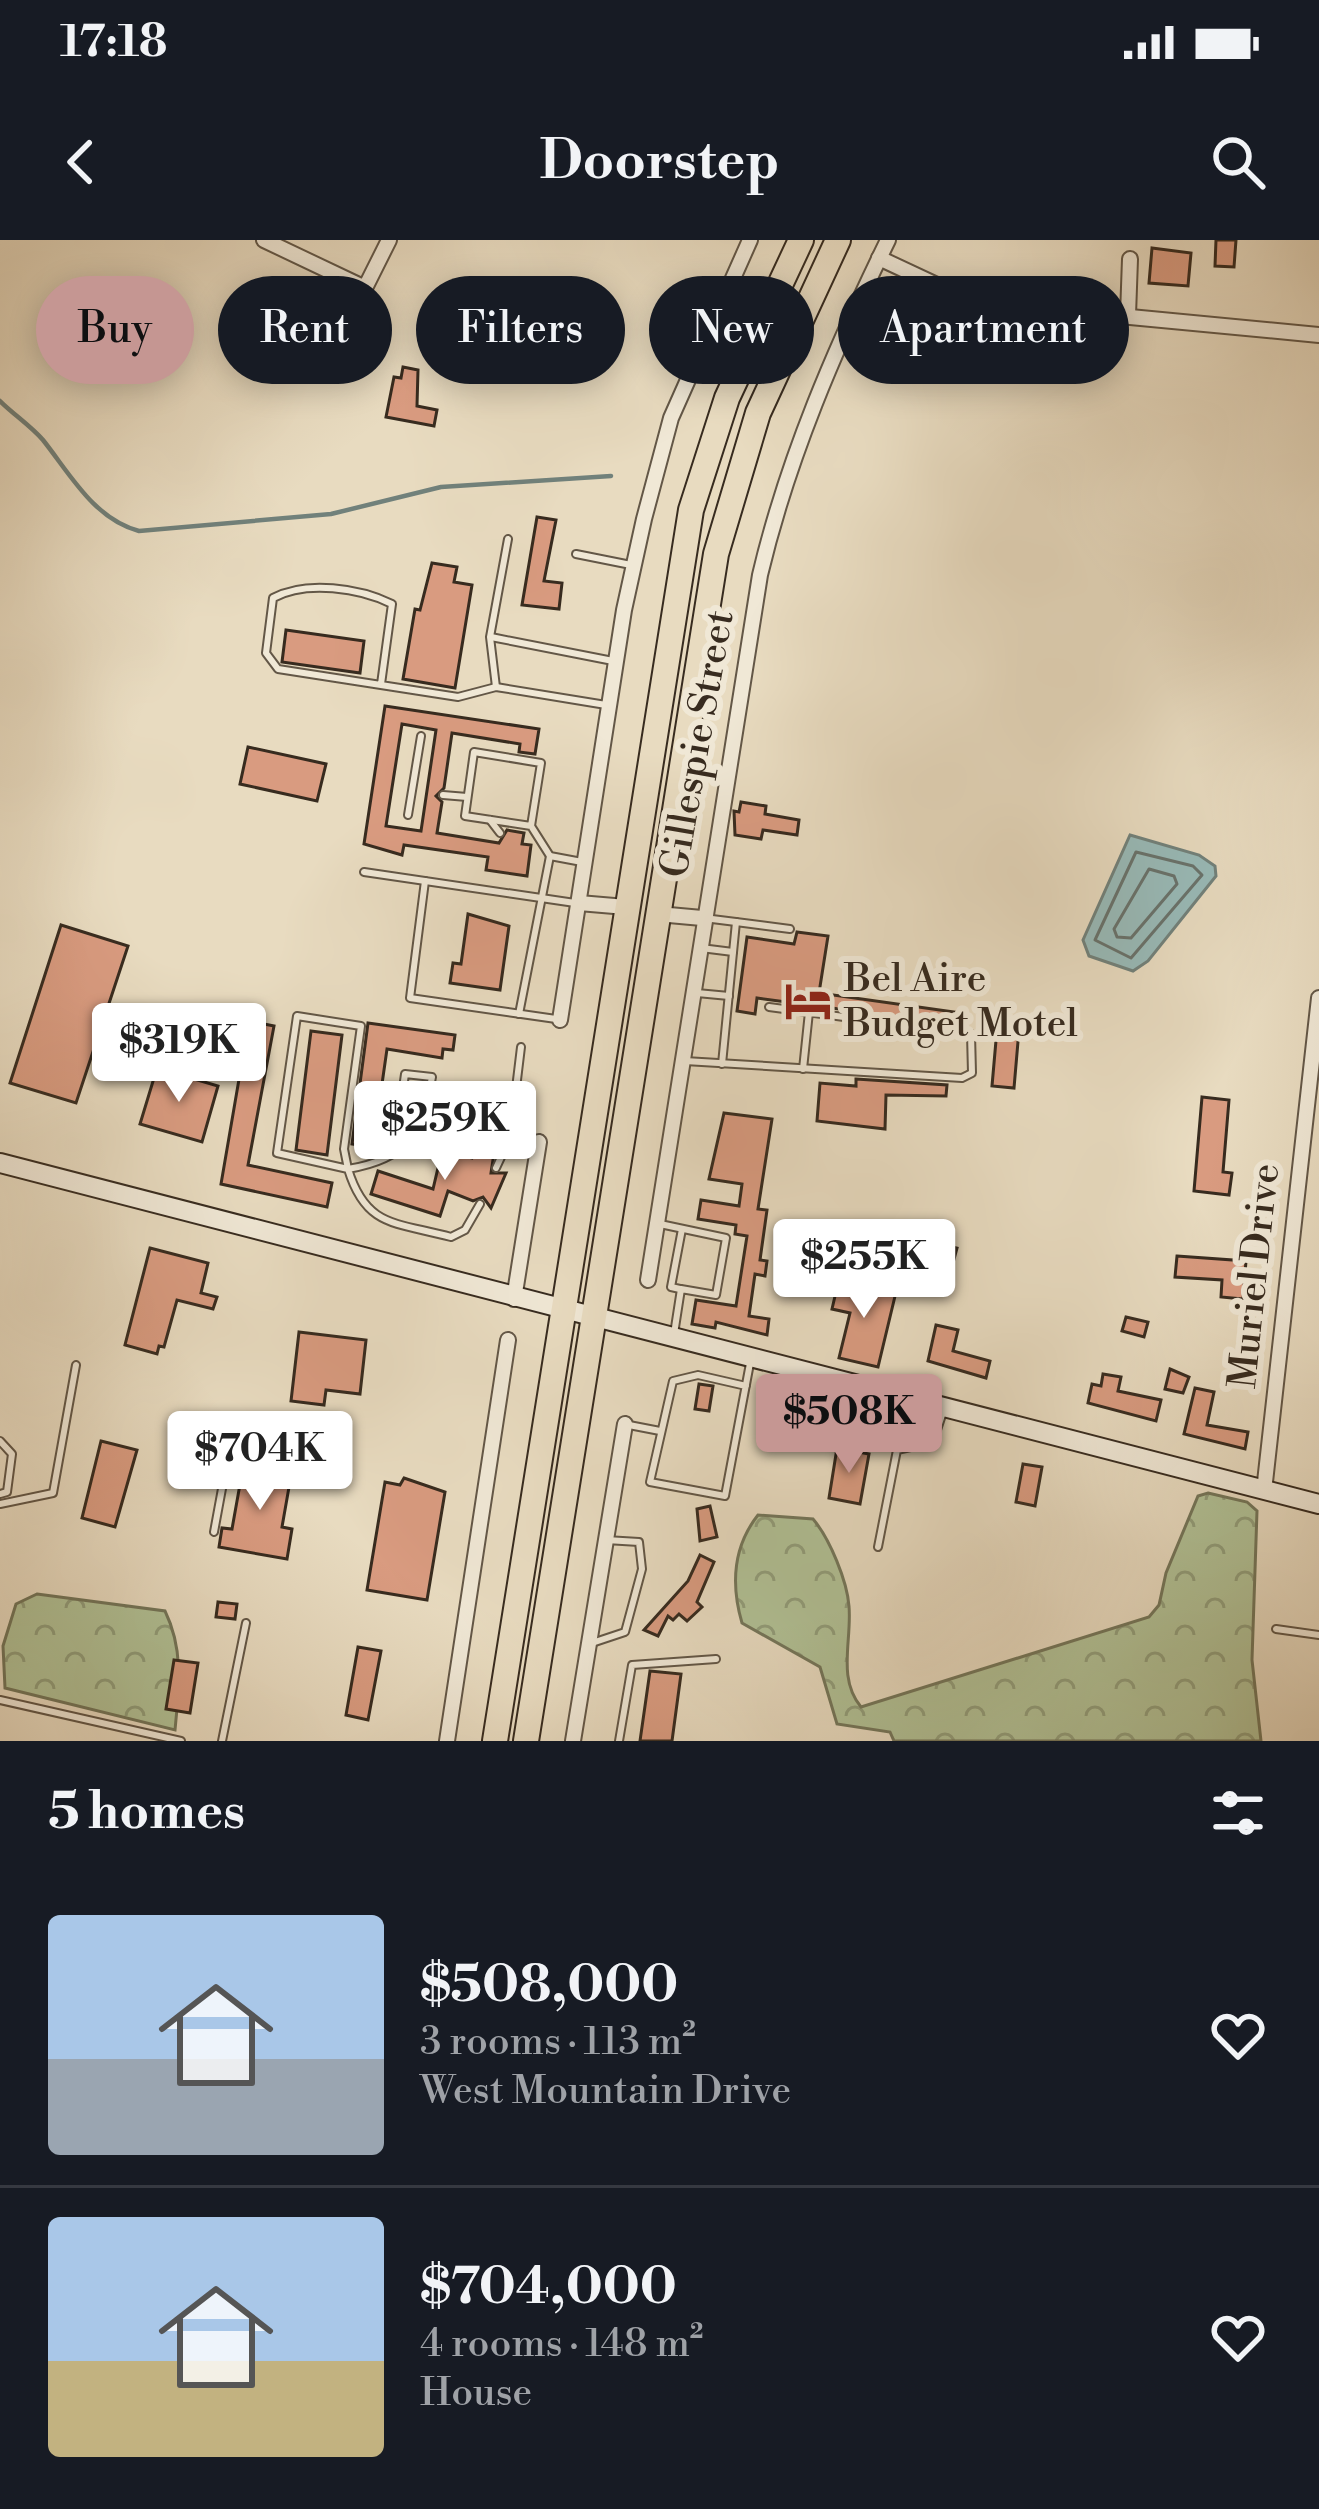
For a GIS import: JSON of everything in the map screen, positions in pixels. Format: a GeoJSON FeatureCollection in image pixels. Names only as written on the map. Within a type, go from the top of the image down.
{"type":"FeatureCollection","features":[{"type":"Feature","properties":{"kind":"highway"},"geometry":{"type":"LineString","coordinates":[[494,1741],[691,510],[727,398],[801,240]]}},
{"type":"Feature","properties":{"kind":"highway"},"geometry":{"type":"LineString","coordinates":[[526,1741],[727,507],[758,413],[838,240]]}},
{"type":"Feature","properties":{"kind":"highway"},"geometry":{"type":"LineString","coordinates":[[618,1160],[621,1071],[640,920],[626,907]]}},
{"type":"Feature","properties":{"kind":"highway"},"geometry":{"type":"LineString","coordinates":[[501,1700],[510,1741]]}},
{"type":"Feature","properties":{"kind":"street"},"geometry":{"type":"LineString","coordinates":[[264,240],[365,288],[388,240]]}},
{"type":"Feature","properties":{"kind":"street"},"geometry":{"type":"LineString","coordinates":[[560,1020],[634,566],[671,418],[750,240]]}},
{"type":"Feature","properties":{"kind":"street","name":"Gillespie Street"},"geometry":{"type":"LineString","coordinates":[[648,1280],[702,918],[779,494],[831,359],[888,240]]}},
{"type":"Feature","properties":{"kind":"street"},"geometry":{"type":"LineString","coordinates":[[879,259],[916,276]]}},
{"type":"Feature","properties":{"kind":"street"},"geometry":{"type":"LineString","coordinates":[[1129,278],[1130,259]]}},
{"type":"Feature","properties":{"kind":"street"},"geometry":{"type":"LineString","coordinates":[[1129,315],[1319,335]]}},
{"type":"Feature","properties":{"kind":"street"},"geometry":{"type":"LineString","coordinates":[[579,903],[626,907]]}},
{"type":"Feature","properties":{"kind":"street"},"geometry":{"type":"LineString","coordinates":[[658,914],[702,918]]}},
{"type":"Feature","properties":{"kind":"street","name":"Muriel Drive"},"geometry":{"type":"LineString","coordinates":[[1264,1491],[1319,998]]}},
{"type":"Feature","properties":{"kind":"street"},"geometry":{"type":"LineString","coordinates":[[514,1299],[539,1142]]}},
{"type":"Feature","properties":{"kind":"street"},"geometry":{"type":"LineString","coordinates":[[0,1163],[1319,1504]]}},
{"type":"Feature","properties":{"kind":"street"},"geometry":{"type":"LineString","coordinates":[[447,1741],[508,1340]]}},
{"type":"Feature","properties":{"kind":"street"},"geometry":{"type":"LineString","coordinates":[[573,1741],[625,1424]]}},
{"type":"Feature","properties":{"kind":"lane"},"geometry":{"type":"LineString","coordinates":[[496,687],[490,637],[508,539]]}},
{"type":"Feature","properties":{"kind":"lane"},"geometry":{"type":"LineString","coordinates":[[575,554],[634,566]]}},
{"type":"Feature","properties":{"kind":"lane"},"geometry":{"type":"LineString","coordinates":[[381,684],[392,604],[368,592],[302,589],[273,598],[266,652],[278,669],[458,697],[496,687],[610,705]]}},
{"type":"Feature","properties":{"kind":"lane"},"geometry":{"type":"LineString","coordinates":[[490,637],[616,661]]}},
{"type":"Feature","properties":{"kind":"lane"},"geometry":{"type":"LineString","coordinates":[[408,814],[421,736]]}},
{"type":"Feature","properties":{"kind":"lane"},"geometry":{"type":"LineString","coordinates":[[519,1014],[550,856],[533,829],[541,764],[474,752],[465,816],[533,829]]}},
{"type":"Feature","properties":{"kind":"lane"},"geometry":{"type":"LineString","coordinates":[[412,789],[427,792]]}},
{"type":"Feature","properties":{"kind":"lane"},"geometry":{"type":"LineString","coordinates":[[443,795],[467,797]]}},
{"type":"Feature","properties":{"kind":"lane"},"geometry":{"type":"LineString","coordinates":[[490,820],[500,833]]}},
{"type":"Feature","properties":{"kind":"lane"},"geometry":{"type":"LineString","coordinates":[[524,837],[533,829]]}},
{"type":"Feature","properties":{"kind":"lane"},"geometry":{"type":"LineString","coordinates":[[550,856],[585,862]]}},
{"type":"Feature","properties":{"kind":"lane"},"geometry":{"type":"LineString","coordinates":[[364,872],[579,903]]}},
{"type":"Feature","properties":{"kind":"lane"},"geometry":{"type":"LineString","coordinates":[[425,881],[410,998],[560,1020]]}},
{"type":"Feature","properties":{"kind":"lane"},"geometry":{"type":"LineString","coordinates":[[702,918],[790,929]]}},
{"type":"Feature","properties":{"kind":"lane"},"geometry":{"type":"LineString","coordinates":[[722,1064],[736,922]]}},
{"type":"Feature","properties":{"kind":"lane"},"geometry":{"type":"LineString","coordinates":[[698,947],[733,952]]}},
{"type":"Feature","properties":{"kind":"lane"},"geometry":{"type":"LineString","coordinates":[[692,992],[729,996]]}},
{"type":"Feature","properties":{"kind":"lane"},"geometry":{"type":"LineString","coordinates":[[681,1061],[962,1078],[972,1073],[976,1040],[971,1034],[769,1006]]}},
{"type":"Feature","properties":{"kind":"lane"},"geometry":{"type":"LineString","coordinates":[[803,1069],[809,1012]]}},
{"type":"Feature","properties":{"kind":"lane"},"geometry":{"type":"LineString","coordinates":[[394,1152],[405,1074],[432,1077],[425,1120],[394,1152],[380,1163],[348,1169],[277,1153],[297,1016],[361,1026],[344,1149],[348,1169],[358,1202],[373,1215],[451,1237],[465,1230],[480,1204]]}},
{"type":"Feature","properties":{"kind":"lane"},"geometry":{"type":"LineString","coordinates":[[496,1168],[510,1138],[520,1047]]}},
{"type":"Feature","properties":{"kind":"lane"},"geometry":{"type":"LineString","coordinates":[[510,1138],[539,1142]]}},
{"type":"Feature","properties":{"kind":"lane"},"geometry":{"type":"LineString","coordinates":[[657,1223],[726,1238],[716,1295],[671,1287],[682,1229]]}},
{"type":"Feature","properties":{"kind":"lane"},"geometry":{"type":"LineString","coordinates":[[674,1334],[681,1289]]}},
{"type":"Feature","properties":{"kind":"lane"},"geometry":{"type":"LineString","coordinates":[[746,1386],[698,1375],[673,1381],[650,1482],[724,1496],[746,1386],[752,1355]]}},
{"type":"Feature","properties":{"kind":"lane"},"geometry":{"type":"LineString","coordinates":[[0,1504],[53,1493],[76,1365]]}},
{"type":"Feature","properties":{"kind":"lane"},"geometry":{"type":"LineString","coordinates":[[897,1450],[933,1442],[945,1406]]}},
{"type":"Feature","properties":{"kind":"lane"},"geometry":{"type":"LineString","coordinates":[[625,1424],[660,1431]]}},
{"type":"Feature","properties":{"kind":"lane"},"geometry":{"type":"LineString","coordinates":[[841,1426],[890,1435],[897,1450],[878,1547]]}},
{"type":"Feature","properties":{"kind":"lane"},"geometry":{"type":"LineString","coordinates":[[214,1532],[233,1429]]}},
{"type":"Feature","properties":{"kind":"lane"},"geometry":{"type":"LineString","coordinates":[[0,1441],[12,1454],[7,1492],[0,1494]]}},
{"type":"Feature","properties":{"kind":"lane"},"geometry":{"type":"LineString","coordinates":[[589,1644],[626,1632],[643,1569],[639,1542],[606,1540]]}},
{"type":"Feature","properties":{"kind":"lane"},"geometry":{"type":"LineString","coordinates":[[222,1741],[246,1623]]}},
{"type":"Feature","properties":{"kind":"lane"},"geometry":{"type":"LineString","coordinates":[[1276,1629],[1319,1635]]}},
{"type":"Feature","properties":{"kind":"lane"},"geometry":{"type":"LineString","coordinates":[[620,1741],[632,1665],[716,1659]]}},
{"type":"Feature","properties":{"kind":"lane"},"geometry":{"type":"LineString","coordinates":[[0,1700],[181,1741]]}},
{"type":"Feature","properties":{"kind":"green space"},"geometry":{"type":"Polygon","coordinates":[[[1208,1493],[1247,1502],[1257,1511],[1252,1660],[1261,1741],[894,1741],[890,1732],[837,1724],[820,1667],[742,1623],[736,1567],[749,1528],[758,1515],[813,1519],[845,1585],[847,1672],[861,1707],[1149,1617],[1159,1605],[1166,1573],[1198,1496],[1208,1493]]]}},
{"type":"Feature","properties":{"kind":"green space"},"geometry":{"type":"Polygon","coordinates":[[[37,1594],[165,1611],[178,1655],[175,1730],[5,1688],[3,1646],[16,1604],[37,1594]]]}},
{"type":"Feature","properties":{"kind":"water"},"geometry":{"type":"Polygon","coordinates":[[[1130,835],[1199,855],[1215,866],[1216,876],[1148,961],[1133,971],[1089,956],[1083,940],[1130,835]]]}},
{"type":"Feature","properties":{"kind":"building"},"geometry":{"type":"Polygon","coordinates":[[[1216,240],[1236,240],[1234,267],[1215,266],[1216,240]]]}},
{"type":"Feature","properties":{"kind":"building"},"geometry":{"type":"Polygon","coordinates":[[[1152,248],[1191,253],[1188,286],[1149,283],[1152,248]]]}},
{"type":"Feature","properties":{"kind":"building"},"geometry":{"type":"Polygon","coordinates":[[[403,367],[416,370],[417,406],[437,410],[434,426],[386,417],[394,377],[401,378],[403,367]]]}},
{"type":"Feature","properties":{"kind":"building"},"geometry":{"type":"Polygon","coordinates":[[[537,517],[556,520],[544,581],[562,583],[559,609],[522,605],[537,517]]]}},
{"type":"Feature","properties":{"kind":"building"},"geometry":{"type":"Polygon","coordinates":[[[432,563],[457,567],[454,582],[472,585],[455,688],[403,679],[415,609],[420,610],[432,563]]]}},
{"type":"Feature","properties":{"kind":"building"},"geometry":{"type":"Polygon","coordinates":[[[286,630],[364,641],[360,673],[282,662],[286,630]]]}},
{"type":"Feature","properties":{"kind":"building"},"geometry":{"type":"Polygon","coordinates":[[[385,706],[539,729],[535,754],[519,752],[520,744],[452,733],[444,788],[436,796],[442,802],[437,833],[499,843],[507,830],[524,833],[522,844],[531,845],[527,876],[486,870],[488,857],[404,845],[402,855],[364,844],[385,706]],[[402,724],[386,826],[421,831],[436,730],[402,724]]]}},
{"type":"Feature","properties":{"kind":"building"},"geometry":{"type":"Polygon","coordinates":[[[248,747],[326,764],[317,801],[240,784],[248,747]]]}},
{"type":"Feature","properties":{"kind":"building"},"geometry":{"type":"Polygon","coordinates":[[[741,802],[766,806],[765,814],[799,820],[797,835],[763,830],[761,839],[735,835],[734,811],[739,812],[741,802]]]}},
{"type":"Feature","properties":{"kind":"building"},"geometry":{"type":"Polygon","coordinates":[[[468,914],[509,926],[500,990],[450,983],[453,963],[461,964],[468,914]]]}},
{"type":"Feature","properties":{"kind":"building"},"geometry":{"type":"Polygon","coordinates":[[[61,925],[128,946],[76,1103],[10,1083],[61,925]]]}},
{"type":"Feature","properties":{"kind":"building"},"geometry":{"type":"Polygon","coordinates":[[[797,932],[828,936],[819,993],[954,1012],[952,1024],[757,998],[755,1014],[737,1011],[747,937],[794,944],[797,932]]]}},
{"type":"Feature","properties":{"kind":"building"},"geometry":{"type":"Polygon","coordinates":[[[249,1021],[274,1026],[248,1165],[332,1183],[327,1207],[221,1184],[249,1021]]]}},
{"type":"Feature","properties":{"kind":"building"},"geometry":{"type":"Polygon","coordinates":[[[368,1023],[455,1035],[453,1050],[443,1049],[442,1058],[387,1049],[373,1147],[352,1144],[368,1023]]]}},
{"type":"Feature","properties":{"kind":"building"},"geometry":{"type":"Polygon","coordinates":[[[997,1029],[1019,1030],[1014,1088],[992,1086],[997,1029]]]}},
{"type":"Feature","properties":{"kind":"building"},"geometry":{"type":"Polygon","coordinates":[[[311,1031],[342,1035],[327,1155],[296,1150],[311,1031]]]}},
{"type":"Feature","properties":{"kind":"building"},"geometry":{"type":"Polygon","coordinates":[[[157,1068],[218,1086],[202,1142],[140,1124],[157,1068]]]}},
{"type":"Feature","properties":{"kind":"building"},"geometry":{"type":"Polygon","coordinates":[[[856,1079],[947,1085],[946,1096],[886,1095],[885,1129],[817,1121],[820,1083],[856,1086],[856,1079]]]}},
{"type":"Feature","properties":{"kind":"building"},"geometry":{"type":"Polygon","coordinates":[[[1202,1097],[1229,1100],[1223,1172],[1232,1173],[1229,1195],[1194,1191],[1202,1097]]]}},
{"type":"Feature","properties":{"kind":"building"},"geometry":{"type":"Polygon","coordinates":[[[724,1113],[772,1119],[758,1209],[767,1210],[760,1260],[767,1261],[765,1276],[755,1274],[749,1316],[769,1319],[767,1335],[716,1322],[715,1328],[692,1324],[696,1300],[736,1306],[747,1236],[735,1234],[736,1225],[698,1219],[701,1200],[739,1206],[742,1184],[709,1179],[724,1113]]]}},
{"type":"Feature","properties":{"kind":"building"},"geometry":{"type":"Polygon","coordinates":[[[477,1146],[494,1153],[491,1173],[506,1173],[491,1208],[483,1197],[473,1201],[448,1191],[440,1216],[371,1194],[378,1171],[433,1189],[442,1151],[472,1158],[477,1146]]]}},
{"type":"Feature","properties":{"kind":"building"},"geometry":{"type":"Polygon","coordinates":[[[931,1242],[957,1248],[947,1285],[922,1278],[931,1242]]]}},
{"type":"Feature","properties":{"kind":"building"},"geometry":{"type":"Polygon","coordinates":[[[150,1248],[208,1263],[201,1293],[217,1297],[213,1309],[177,1300],[164,1347],[159,1346],[157,1354],[125,1345],[150,1248]]]}},
{"type":"Feature","properties":{"kind":"building"},"geometry":{"type":"Polygon","coordinates":[[[1177,1256],[1246,1261],[1243,1299],[1221,1297],[1222,1280],[1175,1277],[1177,1256]]]}},
{"type":"Feature","properties":{"kind":"building"},"geometry":{"type":"Polygon","coordinates":[[[839,1279],[896,1292],[878,1367],[839,1358],[850,1313],[832,1309],[839,1279]]]}},
{"type":"Feature","properties":{"kind":"building"},"geometry":{"type":"Polygon","coordinates":[[[1126,1317],[1148,1322],[1144,1337],[1122,1331],[1126,1317]]]}},
{"type":"Feature","properties":{"kind":"building"},"geometry":{"type":"Polygon","coordinates":[[[936,1325],[958,1330],[953,1351],[990,1361],[986,1378],[928,1361],[936,1325]]]}},
{"type":"Feature","properties":{"kind":"building"},"geometry":{"type":"Polygon","coordinates":[[[299,1332],[366,1340],[360,1394],[326,1390],[324,1405],[291,1401],[299,1332]]]}},
{"type":"Feature","properties":{"kind":"building"},"geometry":{"type":"Polygon","coordinates":[[[1170,1369],[1189,1377],[1183,1393],[1165,1389],[1170,1369]]]}},
{"type":"Feature","properties":{"kind":"building"},"geometry":{"type":"Polygon","coordinates":[[[1103,1374],[1121,1377],[1118,1391],[1161,1400],[1156,1421],[1088,1403],[1092,1384],[1101,1386],[1103,1374]]]}},
{"type":"Feature","properties":{"kind":"building"},"geometry":{"type":"Polygon","coordinates":[[[699,1384],[713,1386],[709,1411],[695,1409],[699,1384]]]}},
{"type":"Feature","properties":{"kind":"building"},"geometry":{"type":"Polygon","coordinates":[[[1195,1388],[1214,1392],[1207,1425],[1248,1432],[1245,1449],[1184,1434],[1195,1388]]]}},
{"type":"Feature","properties":{"kind":"building"},"geometry":{"type":"Polygon","coordinates":[[[101,1441],[137,1450],[115,1527],[82,1518],[101,1441]]]}},
{"type":"Feature","properties":{"kind":"building"},"geometry":{"type":"Polygon","coordinates":[[[837,1448],[869,1454],[860,1504],[829,1498],[837,1448]]]}},
{"type":"Feature","properties":{"kind":"building"},"geometry":{"type":"Polygon","coordinates":[[[244,1462],[292,1470],[282,1527],[292,1529],[287,1559],[219,1547],[222,1528],[232,1529],[244,1462]]]}},
{"type":"Feature","properties":{"kind":"building"},"geometry":{"type":"Polygon","coordinates":[[[1023,1464],[1042,1467],[1035,1506],[1016,1502],[1023,1464]]]}},
{"type":"Feature","properties":{"kind":"building"},"geometry":{"type":"Polygon","coordinates":[[[404,1478],[445,1492],[427,1600],[367,1590],[385,1482],[400,1485],[404,1478]]]}},
{"type":"Feature","properties":{"kind":"building"},"geometry":{"type":"Polygon","coordinates":[[[710,1506],[717,1537],[700,1541],[697,1509],[710,1506]]]}},
{"type":"Feature","properties":{"kind":"building"},"geometry":{"type":"Polygon","coordinates":[[[700,1555],[714,1562],[697,1602],[702,1607],[687,1621],[679,1614],[673,1620],[668,1616],[658,1636],[644,1630],[688,1581],[700,1555]]]}},
{"type":"Feature","properties":{"kind":"building"},"geometry":{"type":"Polygon","coordinates":[[[218,1602],[237,1604],[235,1619],[216,1617],[218,1602]]]}},
{"type":"Feature","properties":{"kind":"building"},"geometry":{"type":"Polygon","coordinates":[[[358,1647],[381,1651],[368,1720],[346,1715],[358,1647]]]}},
{"type":"Feature","properties":{"kind":"building"},"geometry":{"type":"Polygon","coordinates":[[[174,1660],[198,1663],[190,1713],[166,1709],[174,1660]]]}},
{"type":"Feature","properties":{"kind":"building"},"geometry":{"type":"Polygon","coordinates":[[[650,1671],[681,1674],[672,1741],[640,1741],[650,1671]]]}},
{"type":"Feature","properties":{"kind":"waterway"},"geometry":{"type":"LineString","coordinates":[[0,401],[43,440],[96,506],[139,531],[331,514],[441,487],[611,476]]}},
{"type":"Feature","properties":{"kind":"place","name":"Bel Aire Budget Motel"},"geometry":{"type":"Point","coordinates":[808,1001]}}]}
